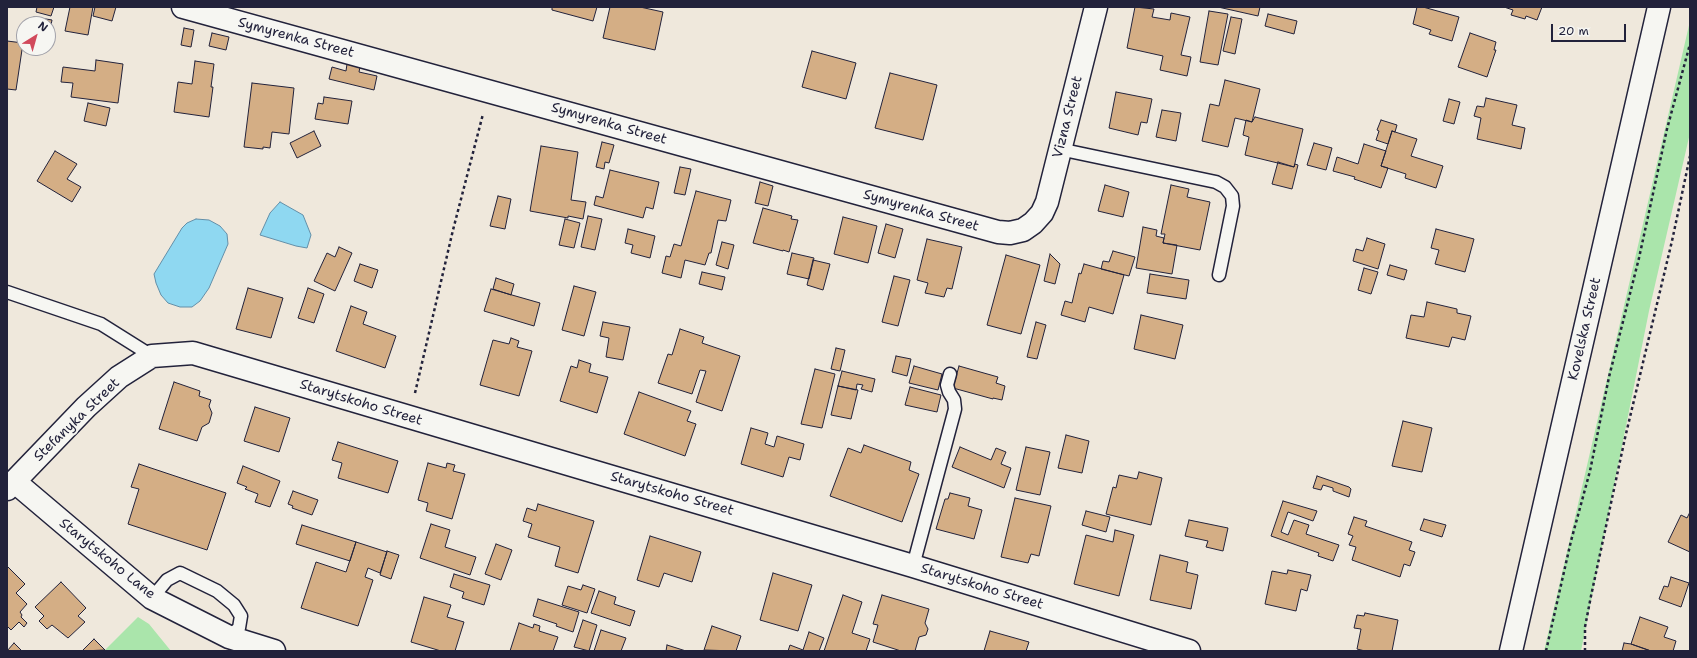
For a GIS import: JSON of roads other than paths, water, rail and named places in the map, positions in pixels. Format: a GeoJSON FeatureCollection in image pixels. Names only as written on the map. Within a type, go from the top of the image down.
{"type":"FeatureCollection","features":[{"type":"Feature","properties":{"kind":"street","name":"Symyrenka Street"},"geometry":{"type":"LineString","coordinates":[[183,7],[998,232],[1010,233],[1022,230],[1033,223]]}},
{"type":"Feature","properties":{"kind":"street","name":"Vizna Street"},"geometry":{"type":"LineString","coordinates":[[1033,223],[1042,213],[1047,202],[1059,149],[1096,7]]}},
{"type":"Feature","properties":{"kind":"street","name":"Kovelska Street"},"geometry":{"type":"LineString","coordinates":[[1511,651],[1659,7]]}},
{"type":"Feature","properties":{"kind":"street","name":"Starytskoho Street"},"geometry":{"type":"LineString","coordinates":[[152,356],[193,353],[913,566],[1189,651]]}},
{"type":"Feature","properties":{"kind":"street","name":"Stefanyka Street"},"geometry":{"type":"LineString","coordinates":[[11,486],[86,407],[119,378],[152,356]]}},
{"type":"Feature","properties":{"kind":"street","name":"Starytskoho Lane"},"geometry":{"type":"LineString","coordinates":[[11,486],[152,598],[229,636],[274,651]]}},
{"type":"Feature","properties":{"kind":"lane"},"geometry":{"type":"LineString","coordinates":[[1059,149],[1216,182],[1225,188],[1232,196],[1233,206],[1219,275]]}},
{"type":"Feature","properties":{"kind":"lane"},"geometry":{"type":"LineString","coordinates":[[7,292],[102,324],[152,356]]}},
{"type":"Feature","properties":{"kind":"lane"},"geometry":{"type":"LineString","coordinates":[[913,566],[955,409],[954,400],[948,392],[947,385],[950,374]]}},
{"type":"Feature","properties":{"kind":"lane"},"geometry":{"type":"LineString","coordinates":[[152,598],[167,580],[180,573],[217,591],[234,606],[241,616],[239,628],[229,636]]}},
{"type":"Feature","properties":{"kind":"water"},"geometry":{"type":"Polygon","coordinates":[[[280,202],[303,215],[311,235],[307,248],[260,235],[270,213],[280,202]]]}},
{"type":"Feature","properties":{"kind":"water"},"geometry":{"type":"Polygon","coordinates":[[[196,219],[209,220],[220,226],[227,234],[228,244],[209,288],[200,301],[192,307],[180,307],[168,303],[161,295],[154,274],[182,228],[187,223],[196,219]]]}}]}
